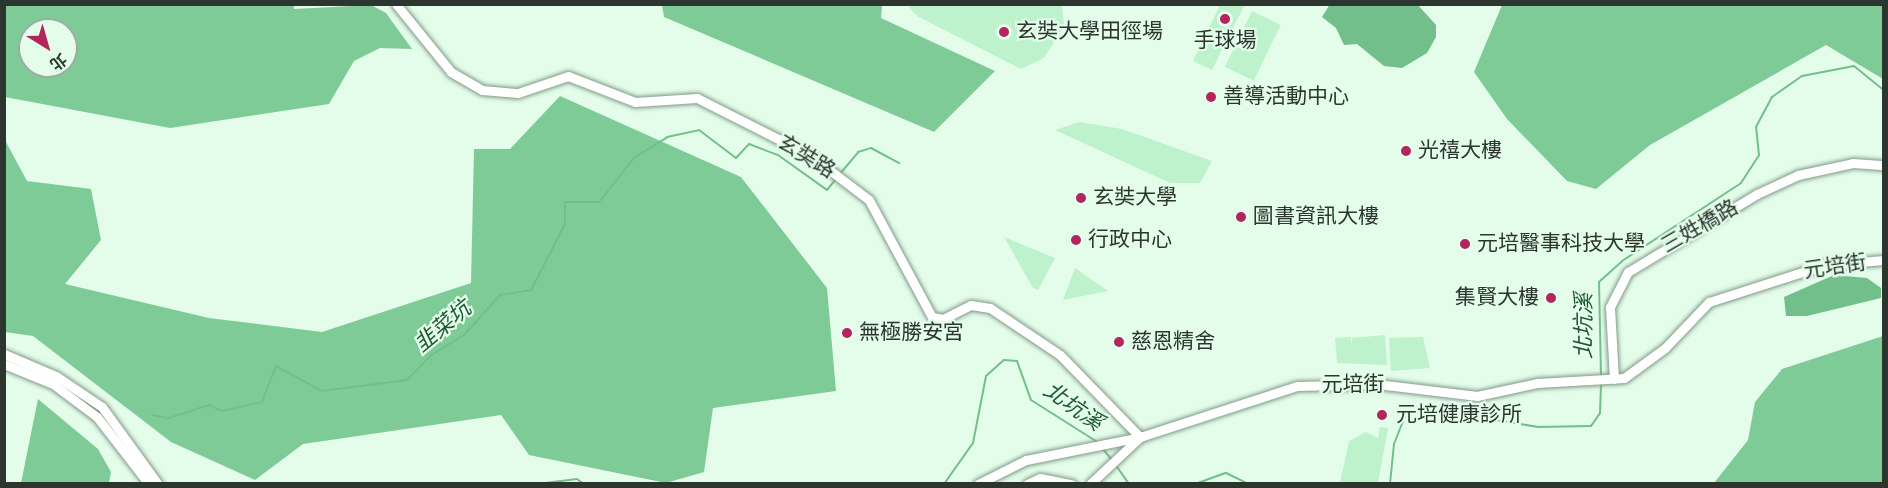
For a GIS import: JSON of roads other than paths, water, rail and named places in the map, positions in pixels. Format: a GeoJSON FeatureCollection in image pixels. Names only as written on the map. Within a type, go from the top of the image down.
{"type":"FeatureCollection","features":[{"type":"Feature","properties":{"kind":"street","name":"玄奘路"},"geometry":{"type":"LineString","coordinates":[[396,4],[451,72],[482,90],[518,93],[568,76],[635,102],[697,98],[839,176],[869,200],[932,317],[943,319],[971,305],[990,308],[1060,355],[1140,436]]}},
{"type":"Feature","properties":{"kind":"street","name":"三姓橋路"},"geometry":{"type":"LineString","coordinates":[[1610,379],[1610,307],[1628,272],[1757,194],[1798,175],[1853,163],[1884,165]]}},
{"type":"Feature","properties":{"kind":"street","name":"元培街"},"geometry":{"type":"LineString","coordinates":[[978,483],[1055,452],[1140,436],[1297,386],[1386,385],[1477,396],[1536,383],[1610,379],[1637,373],[1708,302],[1824,265],[1884,260]]}},
{"type":"Feature","properties":{"kind":"street"},"geometry":{"type":"LineString","coordinates":[[4,354],[85,395],[158,483]]}},
{"type":"Feature","properties":{"kind":"street"},"geometry":{"type":"LineString","coordinates":[[4,364],[53,384],[97,417],[127,443],[149,483]]}},
{"type":"Feature","properties":{"kind":"street"},"geometry":{"type":"LineString","coordinates":[[1090,483],[1127,451],[1140,436]]}},
{"type":"Feature","properties":{"kind":"street"},"geometry":{"type":"LineString","coordinates":[[1027,483],[1040,478],[1072,483]]}},
{"type":"Feature","properties":{"kind":"waterway","name":"北坑溪"},"geometry":{"type":"LineString","coordinates":[[1601,376],[1599,282],[1622,261],[1741,183],[1759,155],[1756,127],[1772,97],[1802,76],[1854,66],[1884,90]]}},
{"type":"Feature","properties":{"kind":"waterway","name":"韭菜坑"},"geometry":{"type":"LineString","coordinates":[[152,415],[169,418],[209,405],[222,411],[262,402],[276,366],[322,391],[407,380],[431,355],[464,335],[500,295],[531,290],[565,224],[565,202],[599,202],[634,158],[667,137],[699,130],[736,158],[749,144],[778,155],[827,190],[836,179]]}},
{"type":"Feature","properties":{"kind":"waterway","name":"韭菜坑"},"geometry":{"type":"LineString","coordinates":[[839,175],[858,152],[871,148],[899,163]]}},
{"type":"Feature","properties":{"kind":"waterway","name":"北坑溪"},"geometry":{"type":"LineString","coordinates":[[944,484],[973,443],[986,376],[1004,360],[1017,361],[1031,400],[1099,443]]}},
{"type":"Feature","properties":{"kind":"waterway","name":"北坑溪"},"geometry":{"type":"LineString","coordinates":[[1390,484],[1394,444],[1409,406],[1538,427],[1591,426],[1600,413],[1601,381]]}},
{"type":"Feature","properties":{"kind":"waterway","name":"北坑溪"},"geometry":{"type":"LineString","coordinates":[[1102,448],[1112,460]]}},
{"type":"Feature","properties":{"kind":"waterway","name":"北坑溪"},"geometry":{"type":"LineString","coordinates":[[1115,464],[1129,484]]}},
{"type":"Feature","properties":{"kind":"waterway","name":"北坑溪"},"geometry":{"type":"LineString","coordinates":[[1195,484],[1226,473],[1249,484]]}},
{"type":"Feature","properties":{"kind":"waterway","name":"北坑溪"},"geometry":{"type":"LineString","coordinates":[[537,484],[577,479],[584,484]]}},
{"type":"Feature","properties":{"kind":"place","name":"手球場"},"geometry":{"type":"Point","coordinates":[1225,19]}},
{"type":"Feature","properties":{"kind":"place","name":"玄奘大學田徑場"},"geometry":{"type":"Point","coordinates":[1004,32]}},
{"type":"Feature","properties":{"kind":"place","name":"善導活動中心"},"geometry":{"type":"Point","coordinates":[1211,97]}},
{"type":"Feature","properties":{"kind":"place","name":"光禧大樓"},"geometry":{"type":"Point","coordinates":[1406,151]}},
{"type":"Feature","properties":{"kind":"place","name":"玄奘大學"},"geometry":{"type":"Point","coordinates":[1081,198]}},
{"type":"Feature","properties":{"kind":"place","name":"圖書資訊大樓"},"geometry":{"type":"Point","coordinates":[1241,217]}},
{"type":"Feature","properties":{"kind":"place","name":"行政中心"},"geometry":{"type":"Point","coordinates":[1076,240]}},
{"type":"Feature","properties":{"kind":"place","name":"元培醫事科技大學"},"geometry":{"type":"Point","coordinates":[1465,244]}},
{"type":"Feature","properties":{"kind":"place","name":"集賢大樓"},"geometry":{"type":"Point","coordinates":[1551,298]}},
{"type":"Feature","properties":{"kind":"place","name":"無極勝安宮"},"geometry":{"type":"Point","coordinates":[847,333]}},
{"type":"Feature","properties":{"kind":"place","name":"慈恩精舍"},"geometry":{"type":"Point","coordinates":[1119,342]}},
{"type":"Feature","properties":{"kind":"place","name":"元培健康診所"},"geometry":{"type":"Point","coordinates":[1382,415]}}]}
